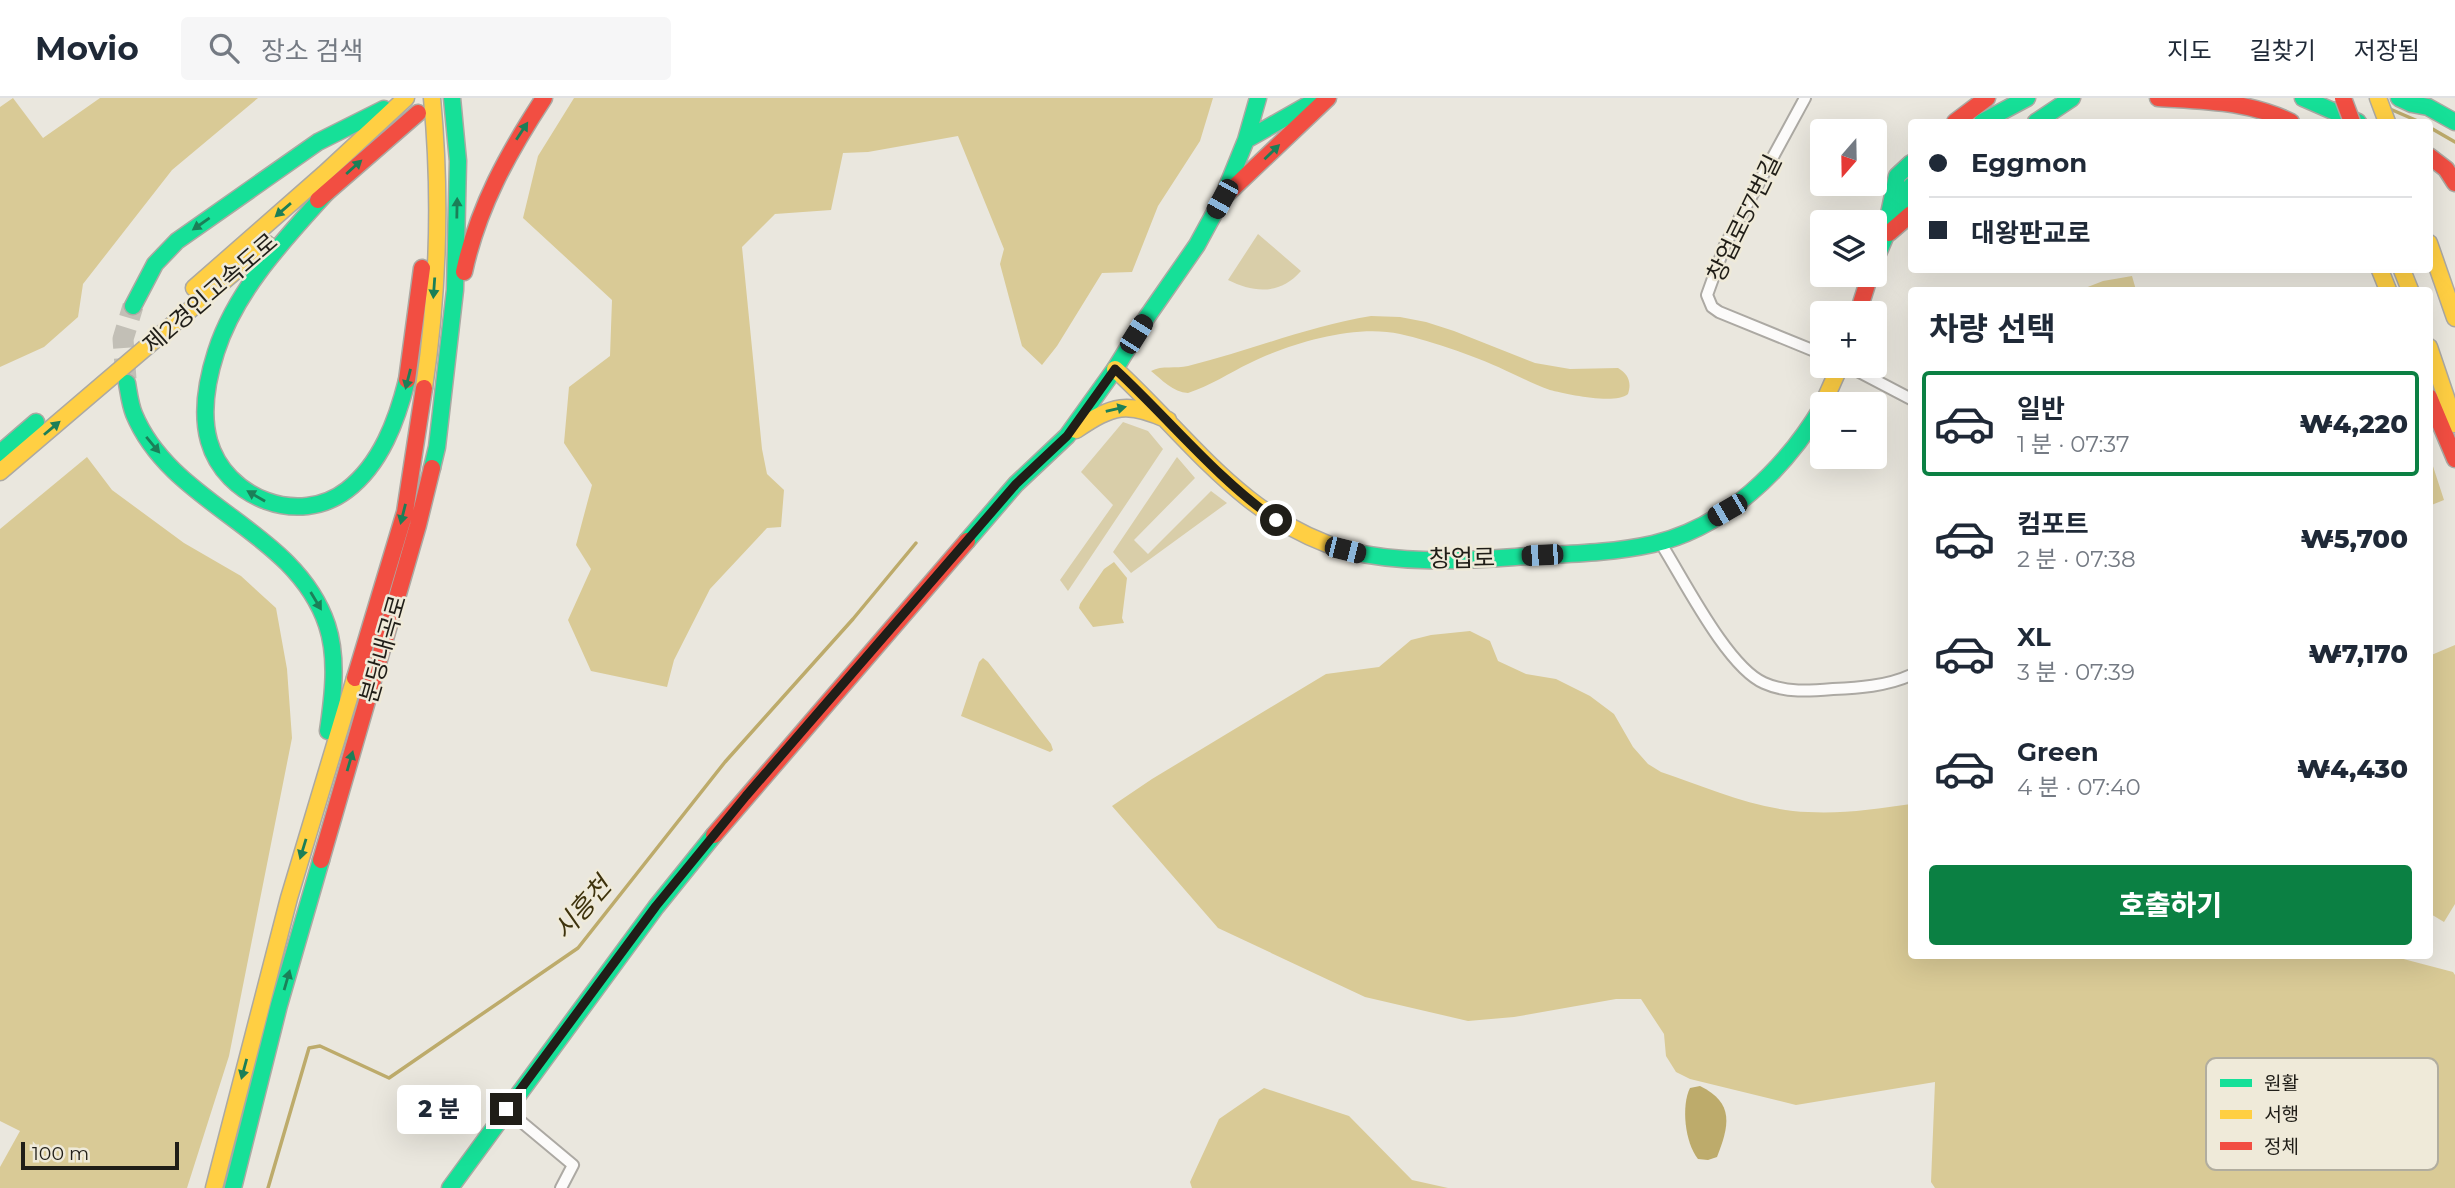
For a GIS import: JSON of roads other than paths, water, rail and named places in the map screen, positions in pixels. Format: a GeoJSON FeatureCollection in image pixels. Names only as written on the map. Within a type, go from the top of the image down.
{"type":"FeatureCollection","features":[{"type":"Feature","properties":{"kind":"main road"},"geometry":{"type":"LineString","coordinates":[[133,306],[155,264],[177,241],[318,142],[405,98]]}},
{"type":"Feature","properties":{"kind":"main road","name":"제2경인고속도로"},"geometry":{"type":"LineString","coordinates":[[0,453],[324,174],[405,98]]}},
{"type":"Feature","properties":{"kind":"main road","name":"분당내곡로"},"geometry":{"type":"LineString","coordinates":[[214,1188],[289,898],[405,512],[432,321],[436,252],[436,141],[432,98]]}},
{"type":"Feature","properties":{"kind":"main road","name":"분당내곡로"},"geometry":{"type":"LineString","coordinates":[[233,1188],[279,1005],[418,526],[437,447],[455,290],[458,161],[452,98]]}},
{"type":"Feature","properties":{"kind":"main road"},"geometry":{"type":"LineString","coordinates":[[449,357],[465,267],[482,208],[503,162],[544,98]]}},
{"type":"Feature","properties":{"kind":"main road"},"geometry":{"type":"LineString","coordinates":[[450,1188],[656,906],[746,796],[1016,484],[1067,436],[1197,245],[1222,199],[1246,140],[1258,98]]}},
{"type":"Feature","properties":{"kind":"main road"},"geometry":{"type":"LineString","coordinates":[[1246,140],[1320,98]]}},
{"type":"Feature","properties":{"kind":"main road"},"geometry":{"type":"LineString","coordinates":[[1222,199],[1328,98]]}},
{"type":"Feature","properties":{"kind":"main road"},"geometry":{"type":"LineString","coordinates":[[1959,119],[1987,98]]}},
{"type":"Feature","properties":{"kind":"main road"},"geometry":{"type":"LineString","coordinates":[[1988,119],[2026,98]]}},
{"type":"Feature","properties":{"kind":"main road"},"geometry":{"type":"LineString","coordinates":[[2039,119],[2047,98]]}},
{"type":"Feature","properties":{"kind":"main road"},"geometry":{"type":"LineString","coordinates":[[2041,119],[2072,98]]}},
{"type":"Feature","properties":{"kind":"main road"},"geometry":{"type":"LineString","coordinates":[[2158,98],[2226,103],[2263,109],[2285,119]]}},
{"type":"Feature","properties":{"kind":"main road"},"geometry":{"type":"LineString","coordinates":[[2302,98],[2351,119]]}},
{"type":"Feature","properties":{"kind":"main road"},"geometry":{"type":"LineString","coordinates":[[2343,98],[2351,119]]}},
{"type":"Feature","properties":{"kind":"main road"},"geometry":{"type":"LineString","coordinates":[[2378,98],[2386,119]]}},
{"type":"Feature","properties":{"kind":"main road"},"geometry":{"type":"LineString","coordinates":[[2399,98],[2428,107],[2455,122]]}},
{"type":"Feature","properties":{"kind":"main road","name":"제2경인고속도로"},"geometry":{"type":"LineString","coordinates":[[0,472],[418,113]]}},
{"type":"Feature","properties":{"kind":"main road"},"geometry":{"type":"LineString","coordinates":[[328,191],[260,268],[238,303],[209,377],[206,415],[211,449],[234,482],[253,495],[278,506],[309,507],[351,488],[374,462],[391,429],[411,368],[436,141]]}},
{"type":"Feature","properties":{"kind":"main road"},"geometry":{"type":"LineString","coordinates":[[2433,159],[2446,169],[2455,183]]}},
{"type":"Feature","properties":{"kind":"main road"},"geometry":{"type":"LineString","coordinates":[[1887,223],[1897,176],[1908,166]]}},
{"type":"Feature","properties":{"kind":"main road"},"geometry":{"type":"LineString","coordinates":[[1887,231],[1908,192]]}},
{"type":"Feature","properties":{"kind":"main road"},"geometry":{"type":"LineString","coordinates":[[1887,234],[1908,217]]}},
{"type":"Feature","properties":{"kind":"main road"},"geometry":{"type":"LineString","coordinates":[[2433,255],[2455,318]]}},
{"type":"Feature","properties":{"kind":"main road"},"geometry":{"type":"LineString","coordinates":[[2433,359],[2455,424]]}},
{"type":"Feature","properties":{"kind":"main road","name":"창업로"},"geometry":{"type":"LineString","coordinates":[[1115,369],[1213,468],[1276,520],[1314,539],[1365,555],[1436,560],[1529,556],[1640,547],[1660,542],[1707,522],[1764,483],[1791,454],[1810,425]]}},
{"type":"Feature","properties":{"kind":"main road"},"geometry":{"type":"LineString","coordinates":[[127,383],[136,420],[156,448],[214,504],[265,544],[290,568],[306,585],[323,612],[330,637],[332,685],[317,803]]}},
{"type":"Feature","properties":{"kind":"main road"},"geometry":{"type":"LineString","coordinates":[[1067,436],[1115,407],[1133,406],[1168,421]]}},
{"type":"Feature","properties":{"kind":"main road"},"geometry":{"type":"LineString","coordinates":[[2433,407],[2455,459]]}},
{"type":"Feature","properties":{"kind":"main road"},"geometry":{"type":"LineString","coordinates":[[199,1188],[216,1133],[236,1100]]}},
{"type":"Feature","properties":{"kind":"street","name":"창업로57번길"},"geometry":{"type":"LineString","coordinates":[[1805,98],[1725,244],[1707,295],[1712,307],[1719,312],[1810,349]]}},
{"type":"Feature","properties":{"kind":"street"},"geometry":{"type":"LineString","coordinates":[[1871,378],[1908,397]]}},
{"type":"Feature","properties":{"kind":"street"},"geometry":{"type":"LineString","coordinates":[[1660,542],[1728,650],[1756,679],[1778,688],[1807,691],[1863,687],[1908,676]]}},
{"type":"Feature","properties":{"kind":"street"},"geometry":{"type":"LineString","coordinates":[[506,1109],[573,1165],[561,1188]]}},
{"type":"Feature","properties":{"kind":"waterway"},"geometry":{"type":"LineString","coordinates":[[2390,109],[2413,119]]}},
{"type":"Feature","properties":{"kind":"waterway"},"geometry":{"type":"LineString","coordinates":[[2433,129],[2455,142]]}},
{"type":"Feature","properties":{"kind":"waterway","name":"시흥천"},"geometry":{"type":"LineString","coordinates":[[268,1188],[309,1048],[320,1046],[389,1078],[578,948],[725,762],[853,619],[916,543]]}},
{"type":"Feature","properties":{"kind":"tunnel"},"geometry":{"type":"LineString","coordinates":[[126,379],[123,339],[133,306]]}}]}
